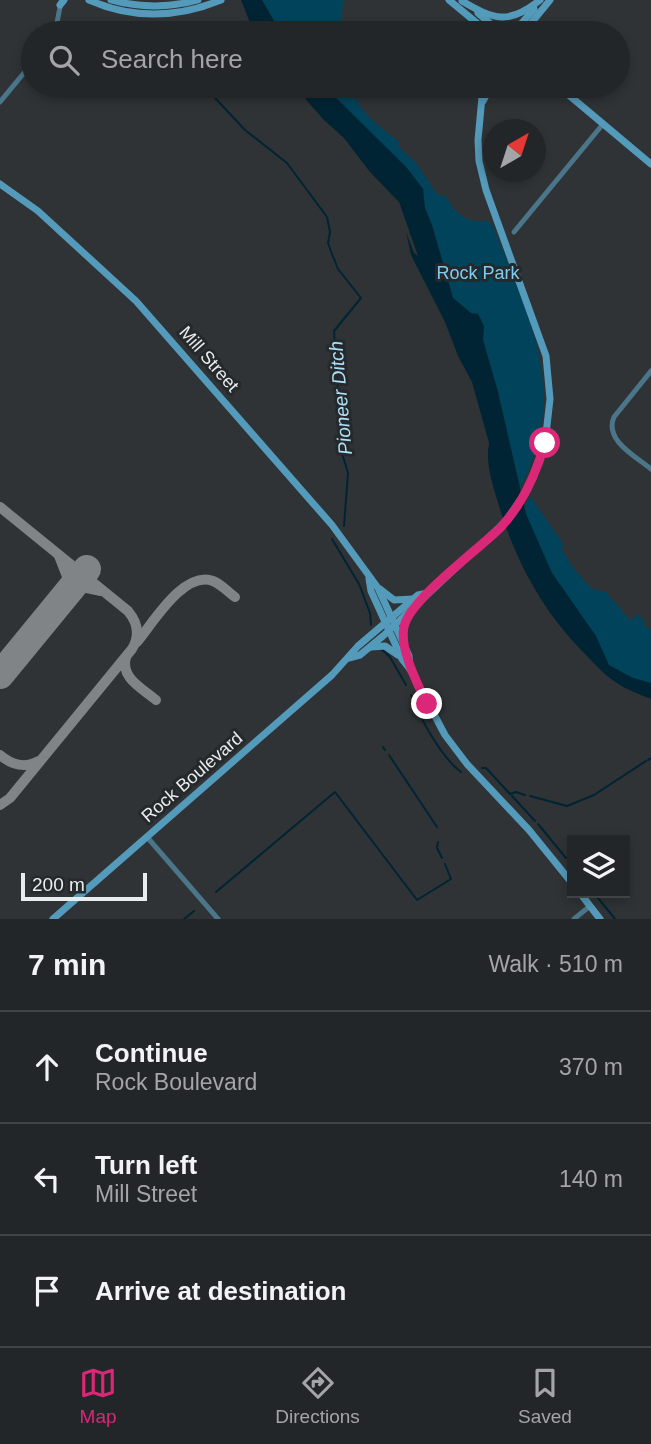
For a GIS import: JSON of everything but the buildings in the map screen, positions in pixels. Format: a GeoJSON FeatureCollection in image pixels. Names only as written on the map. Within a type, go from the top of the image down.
{"type":"FeatureCollection","features":[{"type":"Feature","properties":{"kind":"main road"},"geometry":{"type":"LineString","coordinates":[[89,0],[120,11],[149,15],[191,10],[221,0]]}},
{"type":"Feature","properties":{"kind":"main road"},"geometry":{"type":"LineString","coordinates":[[111,0],[132,5],[160,6],[198,0]]}},
{"type":"Feature","properties":{"kind":"main road"},"geometry":{"type":"LineString","coordinates":[[449,0],[474,21]]}},
{"type":"Feature","properties":{"kind":"main road"},"geometry":{"type":"LineString","coordinates":[[462,0],[483,13],[505,18],[523,13],[540,0]]}},
{"type":"Feature","properties":{"kind":"main road"},"geometry":{"type":"LineString","coordinates":[[462,0],[487,21]]}},
{"type":"Feature","properties":{"kind":"main road"},"geometry":{"type":"LineString","coordinates":[[523,21],[540,0]]}},
{"type":"Feature","properties":{"kind":"main road"},"geometry":{"type":"LineString","coordinates":[[533,21],[550,0]]}},
{"type":"Feature","properties":{"kind":"main road","name":"Rock Boulevard"},"geometry":{"type":"LineString","coordinates":[[390,624],[413,609],[494,534],[516,508],[531,483],[546,437],[550,377],[540,336],[481,169],[478,140],[485,98]]}},
{"type":"Feature","properties":{"kind":"main road"},"geometry":{"type":"LineString","coordinates":[[572,98],[651,164]]}},
{"type":"Feature","properties":{"kind":"main road","name":"Mill Street"},"geometry":{"type":"LineString","coordinates":[[0,184],[44,216],[121,286],[338,532],[372,585],[402,659],[410,668]]}},
{"type":"Feature","properties":{"kind":"main road"},"geometry":{"type":"LineString","coordinates":[[372,585],[394,600],[414,599]]}},
{"type":"Feature","properties":{"kind":"main road"},"geometry":{"type":"LineString","coordinates":[[372,585],[377,619],[368,644],[388,647],[402,659]]}},
{"type":"Feature","properties":{"kind":"main road","name":"Rock Boulevard"},"geometry":{"type":"LineString","coordinates":[[53,919],[349,658],[360,655],[414,599],[428,593]]}},
{"type":"Feature","properties":{"kind":"main road"},"geometry":{"type":"LineString","coordinates":[[405,647],[403,628],[413,609]]}},
{"type":"Feature","properties":{"kind":"main road","name":"Mill Street"},"geometry":{"type":"LineString","coordinates":[[390,624],[405,647],[410,668],[435,719],[455,749],[567,877]]}},
{"type":"Feature","properties":{"kind":"main road"},"geometry":{"type":"LineString","coordinates":[[584,898],[600,919]]}},
{"type":"Feature","properties":{"kind":"street"},"geometry":{"type":"LineString","coordinates":[[58,21],[62,2]]}},
{"type":"Feature","properties":{"kind":"street"},"geometry":{"type":"LineString","coordinates":[[0,103],[21,77]]}},
{"type":"Feature","properties":{"kind":"street"},"geometry":{"type":"LineString","coordinates":[[514,232],[603,124]]}},
{"type":"Feature","properties":{"kind":"street"},"geometry":{"type":"LineString","coordinates":[[651,371],[614,417],[611,430],[618,442],[651,469]]}},
{"type":"Feature","properties":{"kind":"street"},"geometry":{"type":"LineString","coordinates":[[147,837],[218,919]]}},
{"type":"Feature","properties":{"kind":"street"},"geometry":{"type":"LineString","coordinates":[[574,919],[590,906]]}},
{"type":"Feature","properties":{"kind":"green space"},"geometry":{"type":"Polygon","coordinates":[[[262,0],[343,0],[343,21],[274,21],[262,0]]]}},
{"type":"Feature","properties":{"kind":"green space","name":"Rock Park"},"geometry":{"type":"Polygon","coordinates":[[[336,98],[356,98],[369,117],[400,142],[398,146],[416,163],[437,194],[445,196],[462,216],[492,224],[531,324],[543,389],[542,422],[534,456],[519,491],[498,392],[483,340],[484,326],[478,314],[471,313],[453,298],[425,208],[423,189],[407,168],[336,98]]]}},
{"type":"Feature","properties":{"kind":"green space"},"geometry":{"type":"Polygon","coordinates":[[[530,496],[564,545],[561,548],[574,569],[592,589],[606,592],[631,621],[637,614],[651,630],[651,683],[625,675],[608,663],[596,638],[553,574],[536,541],[524,507],[530,496]]]}},
{"type":"Feature","properties":{"kind":"shaded area"},"geometry":{"type":"Polygon","coordinates":[[[241,0],[262,0],[274,21],[249,21],[241,0]]]}},
{"type":"Feature","properties":{"kind":"shaded area"},"geometry":{"type":"Polygon","coordinates":[[[305,98],[336,98],[407,168],[423,189],[425,208],[453,298],[471,313],[478,314],[484,326],[483,340],[526,514],[552,573],[596,636],[609,665],[633,678],[651,683],[651,699],[608,677],[556,621],[533,585],[514,547],[494,491],[489,466],[489,443],[472,382],[411,255],[406,232],[414,253],[418,256],[399,202],[370,172],[344,138],[305,98]]]}},
{"type":"Feature","properties":{"kind":"waterway","name":"Pioneer Ditch"},"geometry":{"type":"LineString","coordinates":[[215,98],[245,130],[287,163],[327,217],[330,232],[328,243],[338,269],[361,298],[334,331],[342,453],[348,473],[344,526]]}},
{"type":"Feature","properties":{"kind":"waterway","name":"Pioneer Ditch"},"geometry":{"type":"LineString","coordinates":[[332,539],[359,584],[370,613],[371,625]]}},
{"type":"Feature","properties":{"kind":"waterway","name":"Pioneer Ditch"},"geometry":{"type":"LineString","coordinates":[[382,650],[390,657],[406,685]]}},
{"type":"Feature","properties":{"kind":"waterway","name":"Pioneer Ditch"},"geometry":{"type":"LineString","coordinates":[[411,695],[439,747],[461,772]]}},
{"type":"Feature","properties":{"kind":"waterway"},"geometry":{"type":"LineString","coordinates":[[389,755],[437,827]]}},
{"type":"Feature","properties":{"kind":"waterway"},"geometry":{"type":"LineString","coordinates":[[530,796],[567,806],[594,795],[646,761]]}},
{"type":"Feature","properties":{"kind":"waterway","name":"Pioneer Ditch"},"geometry":{"type":"LineString","coordinates":[[482,768],[486,768],[510,794],[516,792],[525,795]]}},
{"type":"Feature","properties":{"kind":"waterway"},"geometry":{"type":"LineString","coordinates":[[216,892],[335,792],[417,900],[451,879],[445,864]]}},
{"type":"Feature","properties":{"kind":"waterway","name":"Pioneer Ditch"},"geometry":{"type":"LineString","coordinates":[[512,796],[535,821]]}},
{"type":"Feature","properties":{"kind":"waterway","name":"Pioneer Ditch"},"geometry":{"type":"LineString","coordinates":[[538,824],[566,858]]}},
{"type":"Feature","properties":{"kind":"waterway"},"geometry":{"type":"LineString","coordinates":[[438,842],[437,848],[442,858]]}},
{"type":"Feature","properties":{"kind":"waterway","name":"Pioneer Ditch"},"geometry":{"type":"LineString","coordinates":[[598,898],[615,919]]}},
{"type":"Feature","properties":{"kind":"waterway"},"geometry":{"type":"LineString","coordinates":[[184,919],[194,911]]}},
{"type":"Feature","properties":{"kind":"taxiway"},"geometry":{"type":"LineString","coordinates":[[0,507],[128,611],[136,625],[137,634],[132,649],[10,798],[0,805]]}},
{"type":"Feature","properties":{"kind":"taxiway"},"geometry":{"type":"LineString","coordinates":[[59,556],[68,579],[67,593],[82,587],[101,591]]}},
{"type":"Feature","properties":{"kind":"taxiway"},"geometry":{"type":"LineString","coordinates":[[137,642],[170,600],[191,583],[213,581],[235,597]]}},
{"type":"Feature","properties":{"kind":"taxiway"},"geometry":{"type":"LineString","coordinates":[[126,657],[129,677],[156,700]]}},
{"type":"Feature","properties":{"kind":"taxiway"},"geometry":{"type":"LineString","coordinates":[[0,755],[18,765],[39,761]]}},
{"type":"Feature","properties":{"kind":"runway"},"geometry":{"type":"LineString","coordinates":[[0,675],[87,569]]}},
{"type":"Feature","properties":{"kind":"route"},"geometry":{"type":"LineString","coordinates":[[427,704],[410,668],[403,628],[413,609],[428,593],[494,534],[511,515],[531,483],[545,443]]}}]}
